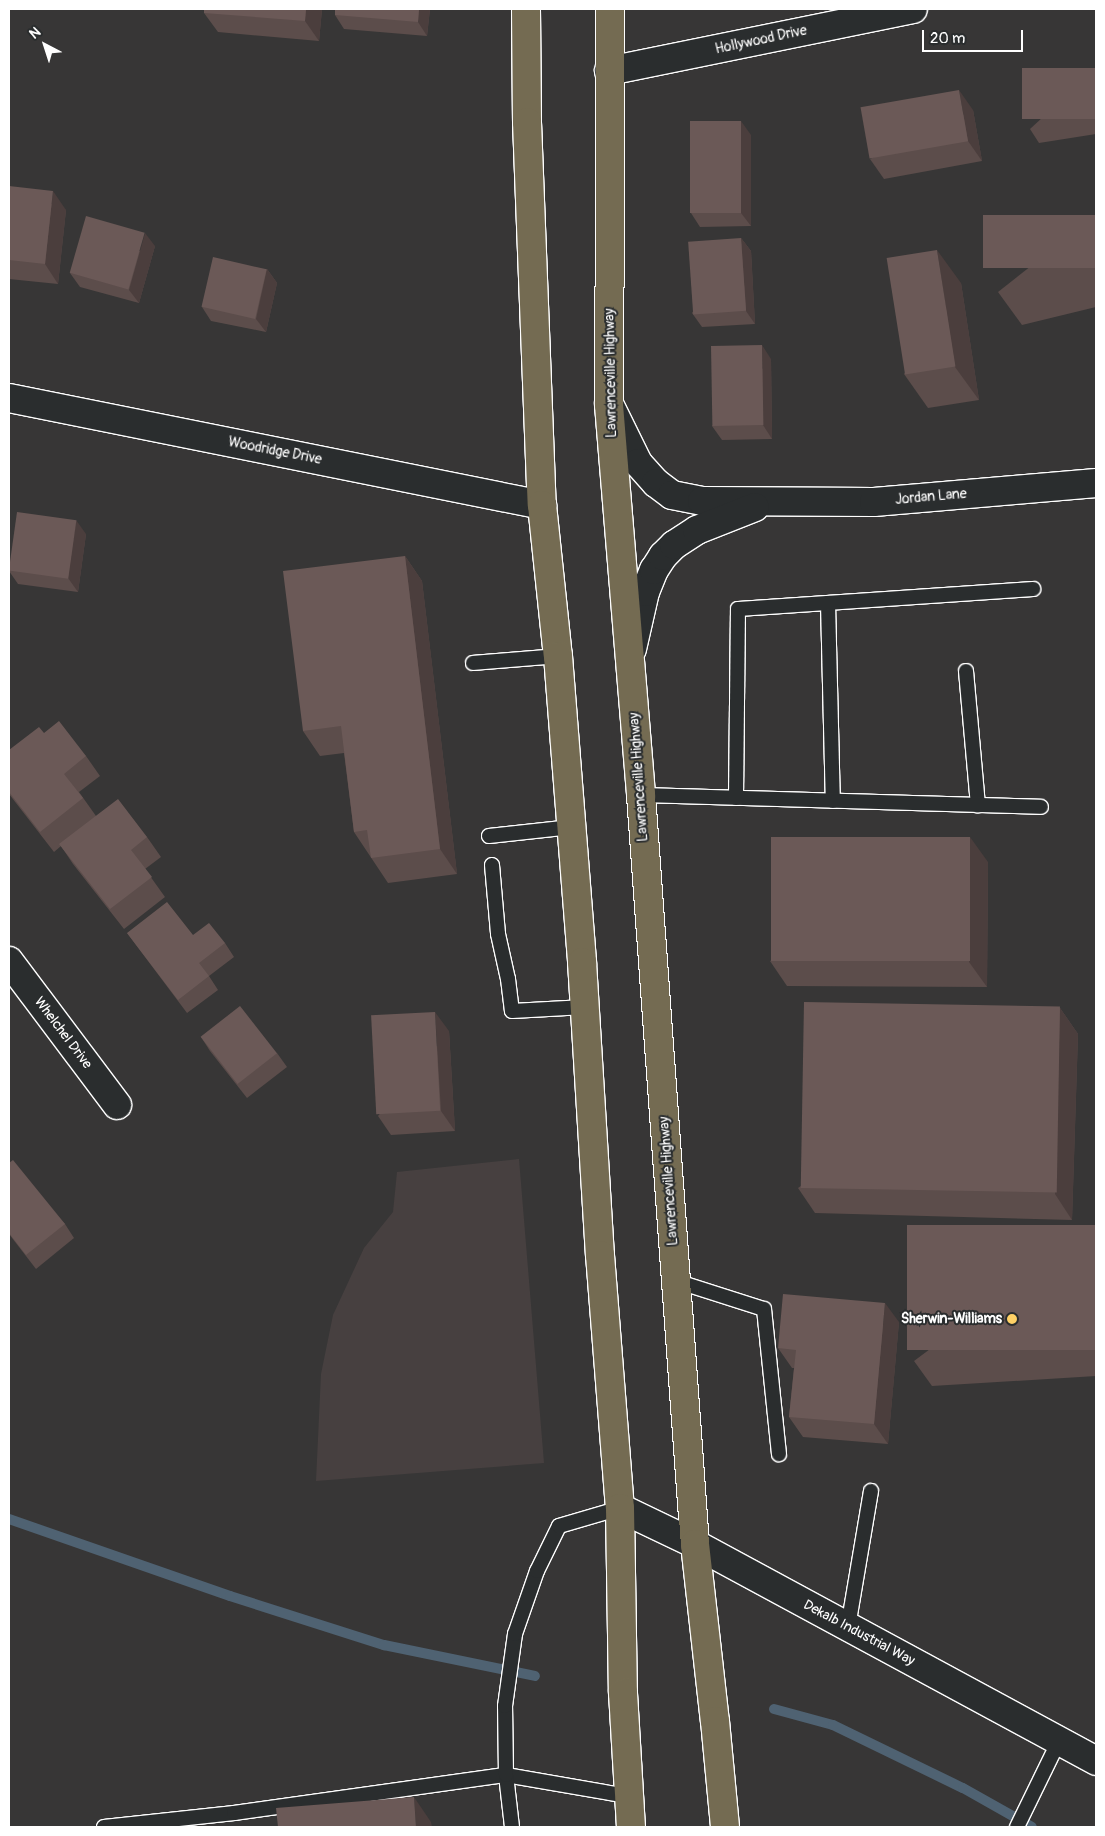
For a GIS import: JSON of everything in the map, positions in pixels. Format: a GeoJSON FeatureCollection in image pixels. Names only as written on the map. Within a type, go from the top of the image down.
{"type":"FeatureCollection","features":[{"type":"Feature","properties":{"kind":"highway"},"geometry":{"type":"LineString","coordinates":[[526,9],[527,122],[542,505],[558,656],[572,827],[600,1254],[620,1508],[623,1693],[631,1827]]}},
{"type":"Feature","properties":{"kind":"highway","name":"Lawrenceville Highway"},"geometry":{"type":"LineString","coordinates":[[610,9],[610,404],[641,795],[695,1544],[725,1827]]}},
{"type":"Feature","properties":{"kind":"street","name":"Hollywood Drive"},"geometry":{"type":"LineString","coordinates":[[609,71],[869,14],[913,9]]}},
{"type":"Feature","properties":{"kind":"street","name":"Woodridge Drive"},"geometry":{"type":"LineString","coordinates":[[9,398],[542,505]]}},
{"type":"Feature","properties":{"kind":"street","name":"Jordan Lane"},"geometry":{"type":"LineString","coordinates":[[610,404],[638,463],[656,483],[672,495],[702,501],[766,503],[874,502],[1096,483]]}},
{"type":"Feature","properties":{"kind":"street","name":"Jordan Lane"},"geometry":{"type":"LineString","coordinates":[[630,656],[644,592],[654,570],[674,545],[697,530],[766,503]]}},
{"type":"Feature","properties":{"kind":"street","name":"Whelchel Drive"},"geometry":{"type":"LineString","coordinates":[[9,961],[117,1104]]}},
{"type":"Feature","properties":{"kind":"street","name":"Dekalb Industrial Way"},"geometry":{"type":"LineString","coordinates":[[620,1508],[695,1544],[1096,1761]]}},
{"type":"Feature","properties":{"kind":"lane"},"geometry":{"type":"LineString","coordinates":[[736,798],[738,608],[1033,589]]}},
{"type":"Feature","properties":{"kind":"lane"},"geometry":{"type":"LineString","coordinates":[[828,603],[833,801]]}},
{"type":"Feature","properties":{"kind":"lane"},"geometry":{"type":"LineString","coordinates":[[473,663],[558,656]]}},
{"type":"Feature","properties":{"kind":"lane"},"geometry":{"type":"LineString","coordinates":[[966,671],[978,805]]}},
{"type":"Feature","properties":{"kind":"lane"},"geometry":{"type":"LineString","coordinates":[[641,795],[1041,807]]}},
{"type":"Feature","properties":{"kind":"lane"},"geometry":{"type":"LineString","coordinates":[[489,836],[572,827]]}},
{"type":"Feature","properties":{"kind":"lane"},"geometry":{"type":"LineString","coordinates":[[492,866],[498,934],[508,979],[512,1011],[585,1006]]}},
{"type":"Feature","properties":{"kind":"lane"},"geometry":{"type":"LineString","coordinates":[[676,1281],[764,1309],[779,1454]]}},
{"type":"Feature","properties":{"kind":"lane"},"geometry":{"type":"LineString","coordinates":[[848,1627],[871,1491]]}},
{"type":"Feature","properties":{"kind":"lane"},"geometry":{"type":"LineString","coordinates":[[512,1827],[506,1775],[505,1706],[515,1634],[537,1571],[559,1526],[620,1508]]}},
{"type":"Feature","properties":{"kind":"lane"},"geometry":{"type":"LineString","coordinates":[[1017,1827],[1059,1741]]}},
{"type":"Feature","properties":{"kind":"lane"},"geometry":{"type":"LineString","coordinates":[[104,1827],[234,1813],[506,1775],[628,1796]]}},
{"type":"Feature","properties":{"kind":"shaded area"},"geometry":{"type":"Polygon","coordinates":[[[519,1159],[544,1463],[316,1481],[321,1374],[333,1315],[364,1248],[393,1212],[397,1172],[519,1159]]]}},
{"type":"Feature","properties":{"kind":"building"},"geometry":{"type":"Polygon","coordinates":[[[204,9],[306,9],[305,21],[204,13],[204,9]]]}},
{"type":"Feature","properties":{"kind":"building"},"geometry":{"type":"Polygon","coordinates":[[[335,9],[419,9],[418,22],[335,15],[335,9]]]}},
{"type":"Feature","properties":{"kind":"building"},"geometry":{"type":"Polygon","coordinates":[[[1022,68],[1096,68],[1096,119],[1022,119],[1022,68]]]}},
{"type":"Feature","properties":{"kind":"building"},"geometry":{"type":"Polygon","coordinates":[[[959,90],[968,141],[870,159],[861,107],[959,90]]]}},
{"type":"Feature","properties":{"kind":"building"},"geometry":{"type":"Polygon","coordinates":[[[690,121],[741,121],[741,213],[690,213],[690,121]]]}},
{"type":"Feature","properties":{"kind":"building"},"geometry":{"type":"Polygon","coordinates":[[[9,186],[53,191],[45,264],[9,260],[9,186]]]}},
{"type":"Feature","properties":{"kind":"building"},"geometry":{"type":"Polygon","coordinates":[[[983,215],[1096,215],[1096,268],[983,268],[983,215]]]}},
{"type":"Feature","properties":{"kind":"building"},"geometry":{"type":"Polygon","coordinates":[[[86,216],[145,233],[128,290],[70,273],[86,216]]]}},
{"type":"Feature","properties":{"kind":"building"},"geometry":{"type":"Polygon","coordinates":[[[741,238],[746,311],[693,315],[688,242],[741,238]]]}},
{"type":"Feature","properties":{"kind":"building"},"geometry":{"type":"Polygon","coordinates":[[[937,250],[955,367],[905,375],[887,258],[937,250]]]}},
{"type":"Feature","properties":{"kind":"building"},"geometry":{"type":"Polygon","coordinates":[[[213,257],[267,269],[255,319],[202,307],[213,257]]]}},
{"type":"Feature","properties":{"kind":"building"},"geometry":{"type":"Polygon","coordinates":[[[762,345],[763,425],[712,426],[711,346],[762,345]]]}},
{"type":"Feature","properties":{"kind":"building"},"geometry":{"type":"Polygon","coordinates":[[[17,512],[76,520],[68,579],[9,570],[17,512]]]}},
{"type":"Feature","properties":{"kind":"building"},"geometry":{"type":"Polygon","coordinates":[[[405,556],[440,849],[371,858],[367,830],[354,832],[341,726],[303,731],[283,571],[405,556]]]}},
{"type":"Feature","properties":{"kind":"building"},"geometry":{"type":"Polygon","coordinates":[[[59,721],[86,756],[64,774],[83,798],[40,832],[9,792],[9,750],[39,727],[44,733],[59,721]]]}},
{"type":"Feature","properties":{"kind":"building"},"geometry":{"type":"Polygon","coordinates":[[[118,799],[147,837],[131,850],[152,877],[110,909],[59,844],[118,799]]]}},
{"type":"Feature","properties":{"kind":"building"},"geometry":{"type":"Polygon","coordinates":[[[771,837],[970,837],[970,961],[771,961],[771,837]]]}},
{"type":"Feature","properties":{"kind":"building"},"geometry":{"type":"Polygon","coordinates":[[[167,902],[193,935],[209,923],[225,943],[199,963],[209,976],[178,1000],[127,933],[167,902]]]}},
{"type":"Feature","properties":{"kind":"building"},"geometry":{"type":"Polygon","coordinates":[[[804,1002],[1060,1006],[1057,1192],[801,1188],[804,1002]]]}},
{"type":"Feature","properties":{"kind":"building"},"geometry":{"type":"Polygon","coordinates":[[[240,1006],[277,1053],[238,1084],[201,1037],[240,1006]]]}},
{"type":"Feature","properties":{"kind":"building"},"geometry":{"type":"Polygon","coordinates":[[[435,1012],[440,1111],[376,1114],[371,1015],[435,1012]]]}},
{"type":"Feature","properties":{"kind":"building"},"geometry":{"type":"Polygon","coordinates":[[[13,1160],[65,1224],[26,1255],[9,1233],[9,1163],[13,1160]]]}},
{"type":"Feature","properties":{"kind":"building","name":"Sherwin-Williams"},"geometry":{"type":"Polygon","coordinates":[[[907,1225],[1096,1225],[1096,1350],[907,1350],[907,1225]]]}},
{"type":"Feature","properties":{"kind":"building"},"geometry":{"type":"Polygon","coordinates":[[[783,1294],[885,1303],[874,1424],[789,1417],[796,1350],[778,1348],[783,1294]]]}},
{"type":"Feature","properties":{"kind":"building"},"geometry":{"type":"Polygon","coordinates":[[[414,1797],[416,1827],[278,1827],[276,1808],[414,1797]]]}},
{"type":"Feature","properties":{"kind":"waterway"},"geometry":{"type":"LineString","coordinates":[[9,1519],[230,1596],[384,1645],[535,1676]]}},
{"type":"Feature","properties":{"kind":"waterway"},"geometry":{"type":"LineString","coordinates":[[774,1709],[833,1725],[963,1788],[1032,1827]]}},
{"type":"Feature","properties":{"kind":"place","name":"Sherwin-Williams"},"geometry":{"type":"Point","coordinates":[1012,1319]}}]}
